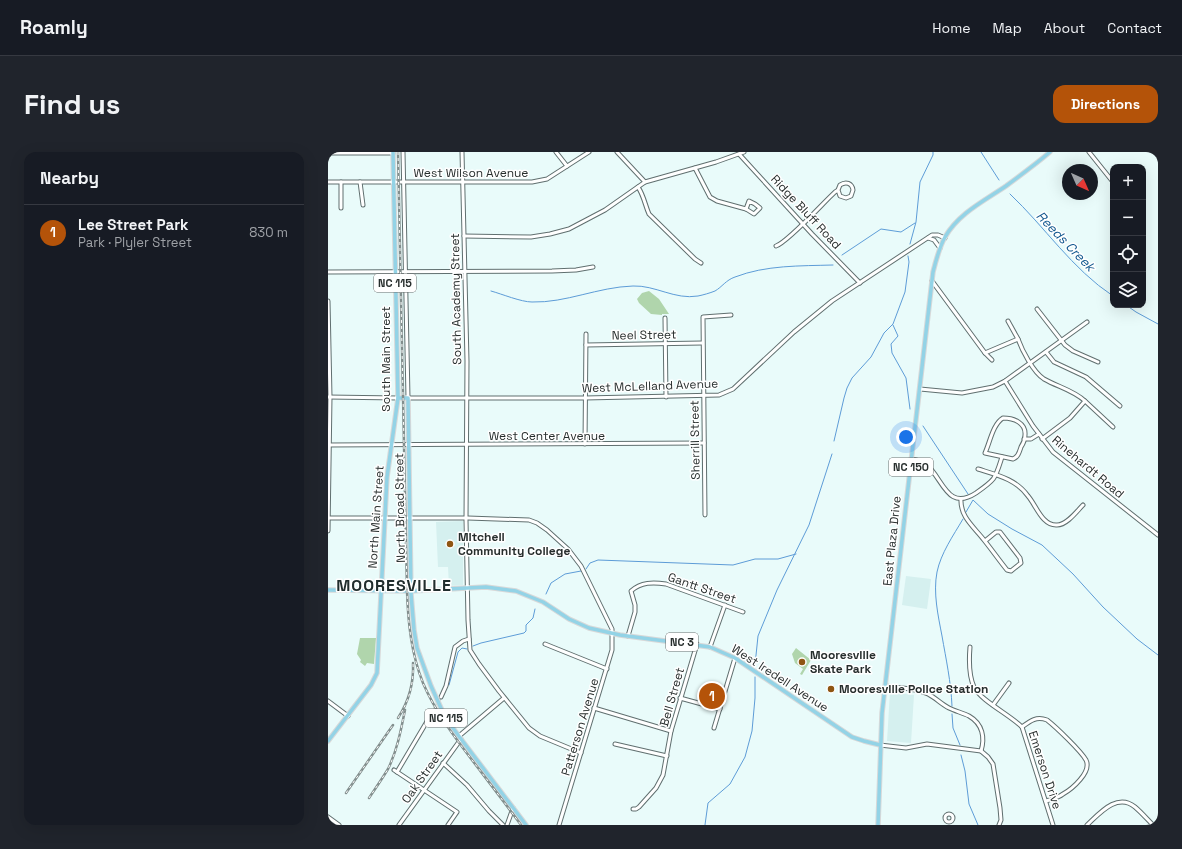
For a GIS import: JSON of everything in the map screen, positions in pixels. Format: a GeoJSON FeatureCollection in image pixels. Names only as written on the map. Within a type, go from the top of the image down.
{"type":"FeatureCollection","features":[{"type":"Feature","properties":{"kind":"main road","name":"South Main Street"},"geometry":{"type":"LineString","coordinates":[[392,445],[398,398],[393,152]]}},
{"type":"Feature","properties":{"kind":"main road","name":"NC 150"},"geometry":{"type":"LineString","coordinates":[[945,238],[955,224],[968,211],[1015,180],[1050,152]]}},
{"type":"Feature","properties":{"kind":"main road","name":"East Plaza Drive"},"geometry":{"type":"LineString","coordinates":[[878,825],[880,745],[885,686],[932,281],[936,260],[945,238]]}},
{"type":"Feature","properties":{"kind":"main road","name":"West McLelland Avenue"},"geometry":{"type":"LineString","coordinates":[[398,398],[408,398]]}},
{"type":"Feature","properties":{"kind":"main road","name":"NC 115"},"geometry":{"type":"LineString","coordinates":[[408,398],[408,445]]}},
{"type":"Feature","properties":{"kind":"main road","name":"North Main Street"},"geometry":{"type":"LineString","coordinates":[[328,741],[371,685],[377,673],[387,477],[392,445]]}},
{"type":"Feature","properties":{"kind":"main road","name":"North Broad Street"},"geometry":{"type":"LineString","coordinates":[[408,445],[411,591],[414,630],[418,648],[439,706],[460,738],[526,825]]}},
{"type":"Feature","properties":{"kind":"main road","name":"West Iredell Avenue"},"geometry":{"type":"LineString","coordinates":[[381,591],[486,587],[516,591],[530,595],[579,624],[589,628],[613,634],[697,644],[710,647],[735,658],[852,736],[880,745]]}},
{"type":"Feature","properties":{"kind":"main road","name":"NC 3"},"geometry":{"type":"LineString","coordinates":[[328,590],[381,591]]}},
{"type":"Feature","properties":{"kind":"street"},"geometry":{"type":"LineString","coordinates":[[328,153],[393,152]]}},
{"type":"Feature","properties":{"kind":"street"},"geometry":{"type":"LineString","coordinates":[[403,152],[404,271],[408,398]]}},
{"type":"Feature","properties":{"kind":"street","name":"South Academy Street"},"geometry":{"type":"LineString","coordinates":[[462,152],[467,398],[467,588],[470,650],[523,722],[540,736],[581,753]]}},
{"type":"Feature","properties":{"kind":"street"},"geometry":{"type":"LineString","coordinates":[[556,152],[567,166]]}},
{"type":"Feature","properties":{"kind":"street","name":"West Wilson Avenue"},"geometry":{"type":"LineString","coordinates":[[328,182],[532,182],[548,179],[589,152]]}},
{"type":"Feature","properties":{"kind":"street"},"geometry":{"type":"LineString","coordinates":[[617,152],[645,182]]}},
{"type":"Feature","properties":{"kind":"street"},"geometry":{"type":"LineString","coordinates":[[464,236],[531,237],[569,229],[605,210],[645,182],[744,152]]}},
{"type":"Feature","properties":{"kind":"street"},"geometry":{"type":"LineString","coordinates":[[1089,152],[1110,178]]}},
{"type":"Feature","properties":{"kind":"street","name":"Ridge Bluff Road"},"geometry":{"type":"LineString","coordinates":[[739,154],[802,224],[860,283]]}},
{"type":"Feature","properties":{"kind":"street"},"geometry":{"type":"LineString","coordinates":[[695,168],[710,197],[746,209],[754,214],[760,208],[756,204],[749,201],[746,209]]}},
{"type":"Feature","properties":{"kind":"street"},"geometry":{"type":"LineString","coordinates":[[341,182],[341,208]]}},
{"type":"Feature","properties":{"kind":"street"},"geometry":{"type":"LineString","coordinates":[[360,182],[363,205]]}},
{"type":"Feature","properties":{"kind":"street"},"geometry":{"type":"LineString","coordinates":[[776,246],[781,244],[838,190],[840,185],[845,183],[851,185],[853,190],[851,196],[846,198],[840,196],[838,190]]}},
{"type":"Feature","properties":{"kind":"street"},"geometry":{"type":"LineString","coordinates":[[638,187],[644,198],[649,214],[695,260],[701,263]]}},
{"type":"Feature","properties":{"kind":"street","name":"West McLelland Avenue"},"geometry":{"type":"LineString","coordinates":[[408,398],[585,398],[719,395],[733,389],[819,312],[860,283],[926,239],[934,235],[945,238]]}},
{"type":"Feature","properties":{"kind":"street"},"geometry":{"type":"LineString","coordinates":[[926,239],[934,240],[940,248]]}},
{"type":"Feature","properties":{"kind":"street"},"geometry":{"type":"LineString","coordinates":[[328,272],[566,271],[593,267]]}},
{"type":"Feature","properties":{"kind":"street"},"geometry":{"type":"LineString","coordinates":[[932,281],[985,353],[992,360]]}},
{"type":"Feature","properties":{"kind":"street"},"geometry":{"type":"LineString","coordinates":[[328,301],[328,531]]}},
{"type":"Feature","properties":{"kind":"street"},"geometry":{"type":"LineString","coordinates":[[1037,309],[1061,341],[1073,351],[1098,362]]}},
{"type":"Feature","properties":{"kind":"street","name":"Sherrill Street"},"geometry":{"type":"LineString","coordinates":[[705,515],[702,344],[703,317],[731,315]]}},
{"type":"Feature","properties":{"kind":"street"},"geometry":{"type":"LineString","coordinates":[[665,318],[666,397]]}},
{"type":"Feature","properties":{"kind":"street"},"geometry":{"type":"LineString","coordinates":[[1008,320],[1018,339],[1023,353],[1042,378],[1078,394],[1113,427]]}},
{"type":"Feature","properties":{"kind":"street"},"geometry":{"type":"LineString","coordinates":[[920,389],[962,393],[993,387],[1005,381],[1087,322]]}},
{"type":"Feature","properties":{"kind":"street"},"geometry":{"type":"LineString","coordinates":[[585,444],[586,334]]}},
{"type":"Feature","properties":{"kind":"street"},"geometry":{"type":"LineString","coordinates":[[985,353],[1018,339]]}},
{"type":"Feature","properties":{"kind":"street","name":"Neel Street"},"geometry":{"type":"LineString","coordinates":[[586,344],[702,344]]}},
{"type":"Feature","properties":{"kind":"street"},"geometry":{"type":"LineString","coordinates":[[1046,352],[1054,362],[1086,377],[1120,406]]}},
{"type":"Feature","properties":{"kind":"street","name":"Rinehardt Road"},"geometry":{"type":"LineString","coordinates":[[1005,381],[1038,434],[1053,452],[1158,535]]}},
{"type":"Feature","properties":{"kind":"street"},"geometry":{"type":"LineString","coordinates":[[329,397],[398,398]]}},
{"type":"Feature","properties":{"kind":"street"},"geometry":{"type":"LineString","coordinates":[[1042,439],[1070,418],[1086,401]]}},
{"type":"Feature","properties":{"kind":"street"},"geometry":{"type":"LineString","coordinates":[[1007,418],[1018,421],[1024,430],[1024,439],[1016,458],[1009,459],[985,452],[999,421],[1007,418]]}},
{"type":"Feature","properties":{"kind":"street"},"geometry":{"type":"LineString","coordinates":[[1024,439],[1030,439],[1038,434]]}},
{"type":"Feature","properties":{"kind":"street","name":"West Center Avenue"},"geometry":{"type":"LineString","coordinates":[[329,446],[704,443]]}},
{"type":"Feature","properties":{"kind":"street"},"geometry":{"type":"LineString","coordinates":[[911,459],[924,463],[928,466],[947,492],[953,497],[961,499],[970,497],[994,480],[1002,457]]}},
{"type":"Feature","properties":{"kind":"street"},"geometry":{"type":"LineString","coordinates":[[978,469],[1010,480],[1021,488],[1044,519],[1049,523],[1056,525],[1062,524],[1083,505]]}},
{"type":"Feature","properties":{"kind":"street"},"geometry":{"type":"LineString","coordinates":[[961,499],[968,523],[985,541],[1007,570],[1011,571],[1021,563],[1020,558],[1000,532],[996,532],[985,541]]}},
{"type":"Feature","properties":{"kind":"street"},"geometry":{"type":"LineString","coordinates":[[328,518],[520,518],[529,520],[543,526],[568,549],[581,566],[609,622],[613,634]]}},
{"type":"Feature","properties":{"kind":"street","name":"Gantt Street"},"geometry":{"type":"LineString","coordinates":[[628,636],[635,612],[635,605],[631,591],[644,584],[654,582],[666,584],[743,612]]}},
{"type":"Feature","properties":{"kind":"street"},"geometry":{"type":"LineString","coordinates":[[710,647],[725,605]]}},
{"type":"Feature","properties":{"kind":"street","name":"Patterson Avenue"},"geometry":{"type":"LineString","coordinates":[[559,825],[607,669],[612,650],[613,634]]}},
{"type":"Feature","properties":{"kind":"street"},"geometry":{"type":"LineString","coordinates":[[441,697],[446,686],[455,647],[463,641],[469,639]]}},
{"type":"Feature","properties":{"kind":"street"},"geometry":{"type":"LineString","coordinates":[[545,644],[607,669]]}},
{"type":"Feature","properties":{"kind":"street","name":"Bell Street"},"geometry":{"type":"LineString","coordinates":[[633,809],[639,807],[660,782],[666,768],[671,731],[697,644]]}},
{"type":"Feature","properties":{"kind":"street","name":"Emerson Drive"},"geometry":{"type":"LineString","coordinates":[[970,647],[970,668],[974,686],[981,696],[1013,719],[1022,728],[1053,825]]}},
{"type":"Feature","properties":{"kind":"street"},"geometry":{"type":"LineString","coordinates":[[714,728],[735,658]]}},
{"type":"Feature","properties":{"kind":"street"},"geometry":{"type":"LineString","coordinates":[[993,705],[1009,683]]}},
{"type":"Feature","properties":{"kind":"street"},"geometry":{"type":"LineString","coordinates":[[885,686],[919,691],[930,695],[944,706],[968,716],[980,727],[983,737],[981,751],[993,764],[1000,808],[1001,820],[999,825]]}},
{"type":"Feature","properties":{"kind":"street","name":"Oak Street"},"geometry":{"type":"LineString","coordinates":[[399,825],[460,738],[504,698]]}},
{"type":"Feature","properties":{"kind":"street"},"geometry":{"type":"LineString","coordinates":[[680,698],[720,709]]}},
{"type":"Feature","properties":{"kind":"street"},"geometry":{"type":"LineString","coordinates":[[328,701],[348,716]]}},
{"type":"Feature","properties":{"kind":"street"},"geometry":{"type":"LineString","coordinates":[[594,708],[671,731]]}},
{"type":"Feature","properties":{"kind":"street"},"geometry":{"type":"LineString","coordinates":[[432,713],[396,771],[457,812],[448,825]]}},
{"type":"Feature","properties":{"kind":"street"},"geometry":{"type":"LineString","coordinates":[[1022,728],[1036,718],[1047,720],[1079,751],[1086,760],[1087,769],[1081,779],[1064,794],[1046,801]]}},
{"type":"Feature","properties":{"kind":"street"},"geometry":{"type":"LineString","coordinates":[[615,744],[667,756]]}},
{"type":"Feature","properties":{"kind":"street","name":"West Iredell Avenue"},"geometry":{"type":"LineString","coordinates":[[880,745],[906,748],[927,744],[981,751]]}},
{"type":"Feature","properties":{"kind":"street"},"geometry":{"type":"LineString","coordinates":[[443,763],[468,785],[489,811],[503,825]]}},
{"type":"Feature","properties":{"kind":"street"},"geometry":{"type":"LineString","coordinates":[[1087,825],[1108,806],[1120,802],[1131,804],[1153,825]]}},
{"type":"Feature","properties":{"kind":"street"},"geometry":{"type":"LineString","coordinates":[[507,825],[514,808]]}},
{"type":"Feature","properties":{"kind":"street"},"geometry":{"type":"LineString","coordinates":[[328,817],[335,824],[339,825]]}},
{"type":"Feature","properties":{"kind":"street"},"geometry":{"type":"LineString","coordinates":[[951,821],[954,825]]}},
{"type":"Feature","properties":{"kind":"shaded area","name":"Mitchell Community College"},"geometry":{"type":"Polygon","coordinates":[[[463,521],[463,585],[449,586],[448,567],[438,567],[436,522],[463,521]]]}},
{"type":"Feature","properties":{"kind":"shaded area"},"geometry":{"type":"Polygon","coordinates":[[[906,576],[931,579],[927,609],[902,605],[906,576]]]}},
{"type":"Feature","properties":{"kind":"shaded area"},"geometry":{"type":"Polygon","coordinates":[[[890,692],[914,695],[911,743],[887,741],[890,692]]]}},
{"type":"Feature","properties":{"kind":"green space"},"geometry":{"type":"Polygon","coordinates":[[[649,291],[659,299],[669,314],[651,314],[639,303],[637,299],[642,293],[649,291]]]}},
{"type":"Feature","properties":{"kind":"green space"},"geometry":{"type":"Polygon","coordinates":[[[360,638],[376,638],[374,664],[367,663],[365,666],[360,662],[361,660],[357,654],[360,638]]]}},
{"type":"Feature","properties":{"kind":"green space","name":"Mooresville Skate Park"},"geometry":{"type":"Polygon","coordinates":[[[796,648],[811,660],[802,675],[800,674],[803,669],[795,663],[792,654],[796,648]]]}},
{"type":"Feature","properties":{"kind":"green space"},"geometry":{"type":"Polygon","coordinates":[[[706,683],[723,689],[719,705],[717,706],[701,702],[706,683]]]}},
{"type":"Feature","properties":{"kind":"waterway"},"geometry":{"type":"LineString","coordinates":[[910,244],[916,222],[920,182],[933,152]]}},
{"type":"Feature","properties":{"kind":"waterway","name":"Reeds Creek"},"geometry":{"type":"LineString","coordinates":[[981,152],[999,180]]}},
{"type":"Feature","properties":{"kind":"waterway","name":"Reeds Creek"},"geometry":{"type":"LineString","coordinates":[[1010,194],[1072,261],[1110,294]]}},
{"type":"Feature","properties":{"kind":"waterway"},"geometry":{"type":"LineString","coordinates":[[842,255],[881,229],[901,232],[915,223]]}},
{"type":"Feature","properties":{"kind":"waterway"},"geometry":{"type":"LineString","coordinates":[[834,441],[844,398],[852,378],[871,357],[884,333],[893,324],[905,292],[909,262],[908,256]]}},
{"type":"Feature","properties":{"kind":"waterway"},"geometry":{"type":"LineString","coordinates":[[491,291],[528,302],[545,302],[570,298],[607,289],[633,286],[641,286],[690,297],[700,296],[715,291],[732,278],[759,270],[796,266],[833,265]]}},
{"type":"Feature","properties":{"kind":"waterway","name":"Reeds Creek"},"geometry":{"type":"LineString","coordinates":[[1130,308],[1158,324]]}},
{"type":"Feature","properties":{"kind":"waterway"},"geometry":{"type":"LineString","coordinates":[[893,325],[898,336],[891,344],[892,353],[906,378],[910,409]]}},
{"type":"Feature","properties":{"kind":"waterway"},"geometry":{"type":"LineString","coordinates":[[923,426],[968,494]]}},
{"type":"Feature","properties":{"kind":"waterway"},"geometry":{"type":"LineString","coordinates":[[755,665],[758,636],[777,590],[809,525],[832,454]]}},
{"type":"Feature","properties":{"kind":"waterway"},"geometry":{"type":"LineString","coordinates":[[966,512],[973,500],[988,514],[1042,545],[1073,574],[1103,607],[1137,639],[1158,655]]}},
{"type":"Feature","properties":{"kind":"waterway"},"geometry":{"type":"LineString","coordinates":[[952,706],[951,688],[936,604],[936,580],[941,558],[963,519]]}},
{"type":"Feature","properties":{"kind":"waterway"},"geometry":{"type":"LineString","coordinates":[[586,569],[590,563],[598,560],[733,565],[755,559],[778,559],[796,554]]}},
{"type":"Feature","properties":{"kind":"waterway"},"geometry":{"type":"LineString","coordinates":[[546,594],[551,583],[565,574],[581,571]]}},
{"type":"Feature","properties":{"kind":"waterway"},"geometry":{"type":"LineString","coordinates":[[473,646],[524,633],[526,631],[526,625],[533,618],[535,609]]}},
{"type":"Feature","properties":{"kind":"waterway"},"geometry":{"type":"LineString","coordinates":[[449,685],[458,652],[462,648],[467,649]]}},
{"type":"Feature","properties":{"kind":"waterway"},"geometry":{"type":"LineString","coordinates":[[705,825],[708,803],[730,784],[745,757],[752,731],[755,677]]}},
{"type":"Feature","properties":{"kind":"waterway"},"geometry":{"type":"LineString","coordinates":[[952,714],[953,728],[960,745]]}},
{"type":"Feature","properties":{"kind":"waterway"},"geometry":{"type":"LineString","coordinates":[[961,755],[965,771],[969,804],[978,825]]}},
{"type":"Feature","properties":{"kind":"tunnel"},"geometry":{"type":"LineString","coordinates":[[432,713],[441,697]]}},
{"type":"Feature","properties":{"kind":"railway"},"geometry":{"type":"LineString","coordinates":[[398,152],[407,591],[409,626],[413,649],[423,683],[445,723],[521,825]]}},
{"type":"Feature","properties":{"kind":"railway"},"geometry":{"type":"LineString","coordinates":[[398,718],[410,692],[413,678],[413,663]]}},
{"type":"Feature","properties":{"kind":"railway"},"geometry":{"type":"LineString","coordinates":[[369,798],[386,773],[394,755],[405,710]]}},
{"type":"Feature","properties":{"kind":"railway"},"geometry":{"type":"LineString","coordinates":[[346,793],[393,725]]}},
{"type":"Feature","properties":{"kind":"place","name":"Mitchell Community College"},"geometry":{"type":"Point","coordinates":[450,544]}},
{"type":"Feature","properties":{"kind":"place","name":"Mooresville Skate Park"},"geometry":{"type":"Point","coordinates":[802,662]}},
{"type":"Feature","properties":{"kind":"place","name":"Mooresville Police Station"},"geometry":{"type":"Point","coordinates":[831,689]}},
{"type":"Feature","properties":{"kind":"place","name":"Lee Street Park"},"geometry":{"type":"Point","coordinates":[712,696]}},
{"type":"Feature","properties":{"kind":"district","name":"MOORESVILLE"},"geometry":{"type":"Point","coordinates":[394,585]}}]}
